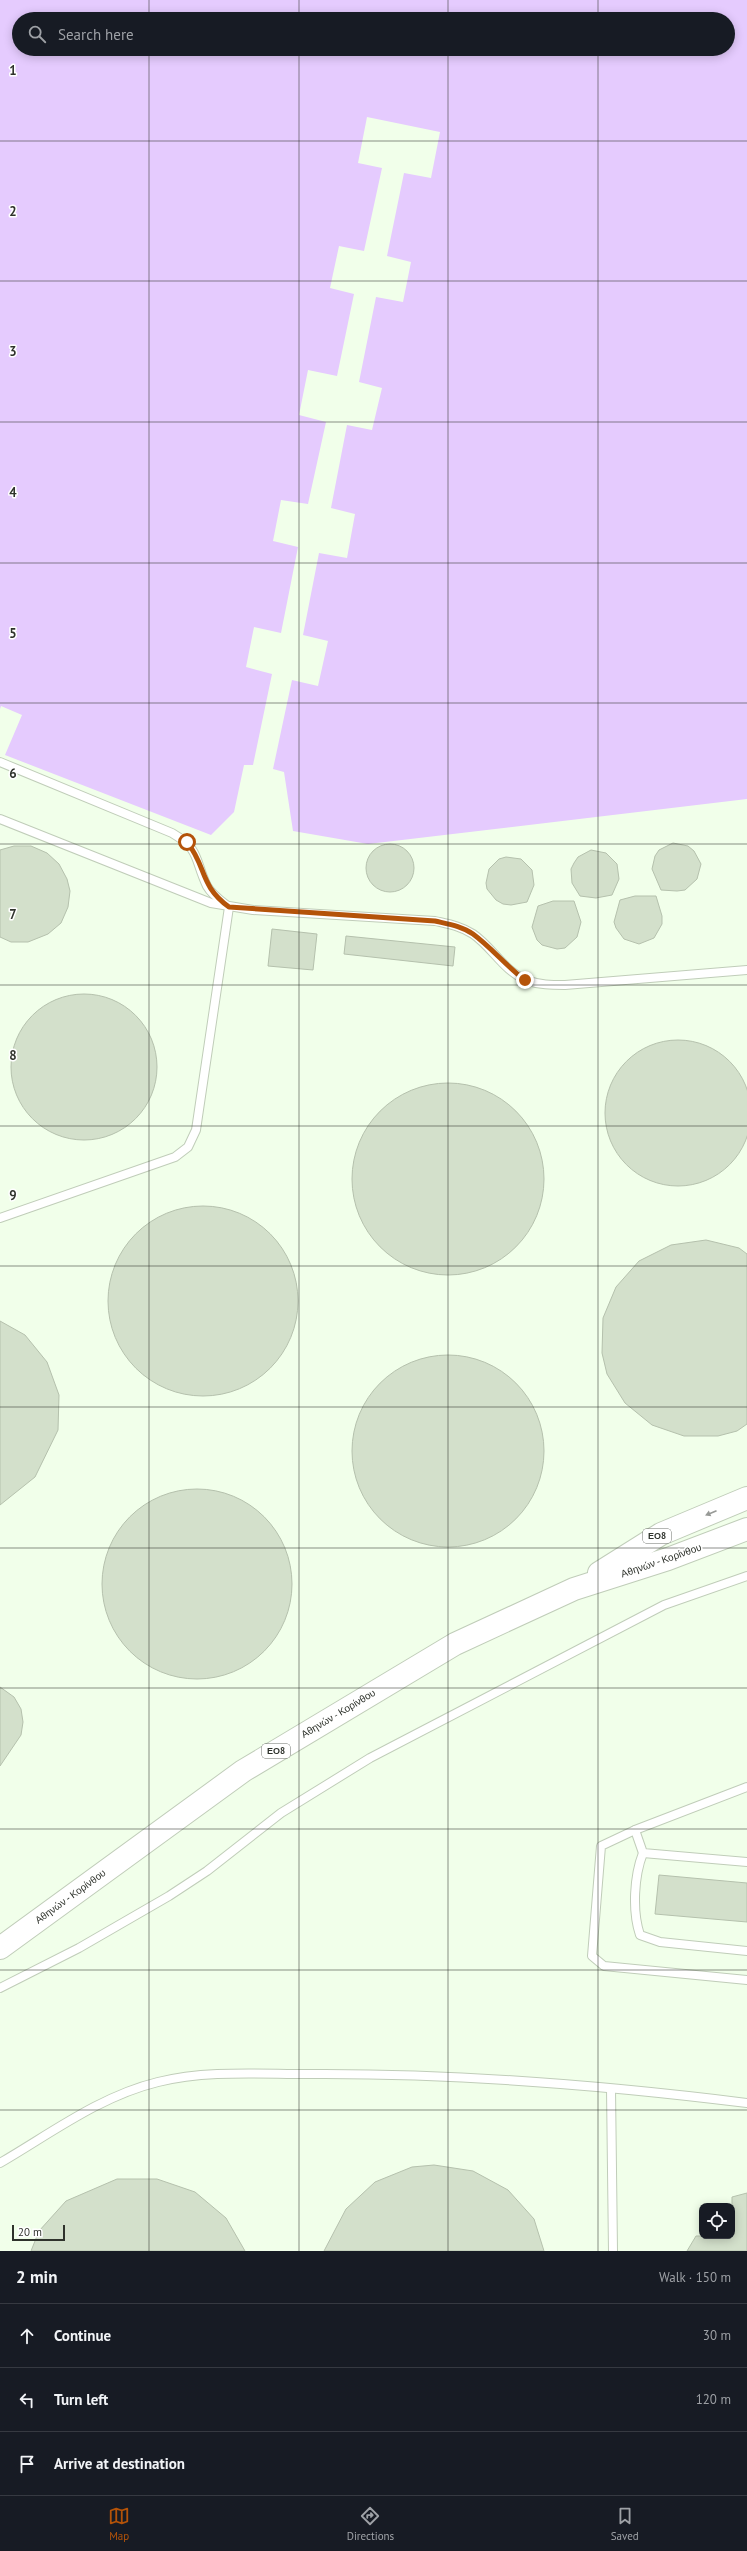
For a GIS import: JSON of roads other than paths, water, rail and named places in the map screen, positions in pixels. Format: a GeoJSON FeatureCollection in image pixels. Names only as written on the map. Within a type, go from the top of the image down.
{"type":"FeatureCollection","features":[{"type":"Feature","properties":{"kind":"main road","name":"Αθηνών - Κορίνθου"},"geometry":{"type":"LineString","coordinates":[[574,1589],[661,1534],[747,1498]]}},
{"type":"Feature","properties":{"kind":"main road","name":"Αθηνών - Κορίνθου"},"geometry":{"type":"LineString","coordinates":[[0,1948],[243,1771],[455,1644],[574,1589],[668,1559],[747,1529]]}},
{"type":"Feature","properties":{"kind":"lane"},"geometry":{"type":"LineString","coordinates":[[0,762],[172,833],[187,842],[195,852],[207,886],[217,898],[229,907]]}},
{"type":"Feature","properties":{"kind":"lane"},"geometry":{"type":"LineString","coordinates":[[0,819],[185,895],[229,907],[435,921],[455,925],[473,934],[508,967],[525,980],[543,985],[566,985],[747,970]]}},
{"type":"Feature","properties":{"kind":"lane"},"geometry":{"type":"LineString","coordinates":[[0,1218],[175,1157],[188,1147],[196,1130],[229,907]]}},
{"type":"Feature","properties":{"kind":"lane"},"geometry":{"type":"LineString","coordinates":[[0,1988],[78,1948],[169,1896],[207,1871],[281,1814],[370,1758],[664,1605],[747,1576]]}},
{"type":"Feature","properties":{"kind":"lane"},"geometry":{"type":"LineString","coordinates":[[747,1787],[635,1830],[601,1846],[592,1956],[604,1966],[747,1980]]}},
{"type":"Feature","properties":{"kind":"lane"},"geometry":{"type":"LineString","coordinates":[[635,1830],[644,1853],[639,1865],[635,1920],[640,1934],[660,1942],[747,1951]]}},
{"type":"Feature","properties":{"kind":"lane"},"geometry":{"type":"LineString","coordinates":[[644,1853],[747,1862]]}},
{"type":"Feature","properties":{"kind":"lane"},"geometry":{"type":"LineString","coordinates":[[0,2163],[66,2122],[120,2095],[158,2082],[210,2075],[448,2076],[611,2089],[747,2103]]}},
{"type":"Feature","properties":{"kind":"lane"},"geometry":{"type":"LineString","coordinates":[[611,2089],[613,2251]]}}]}
